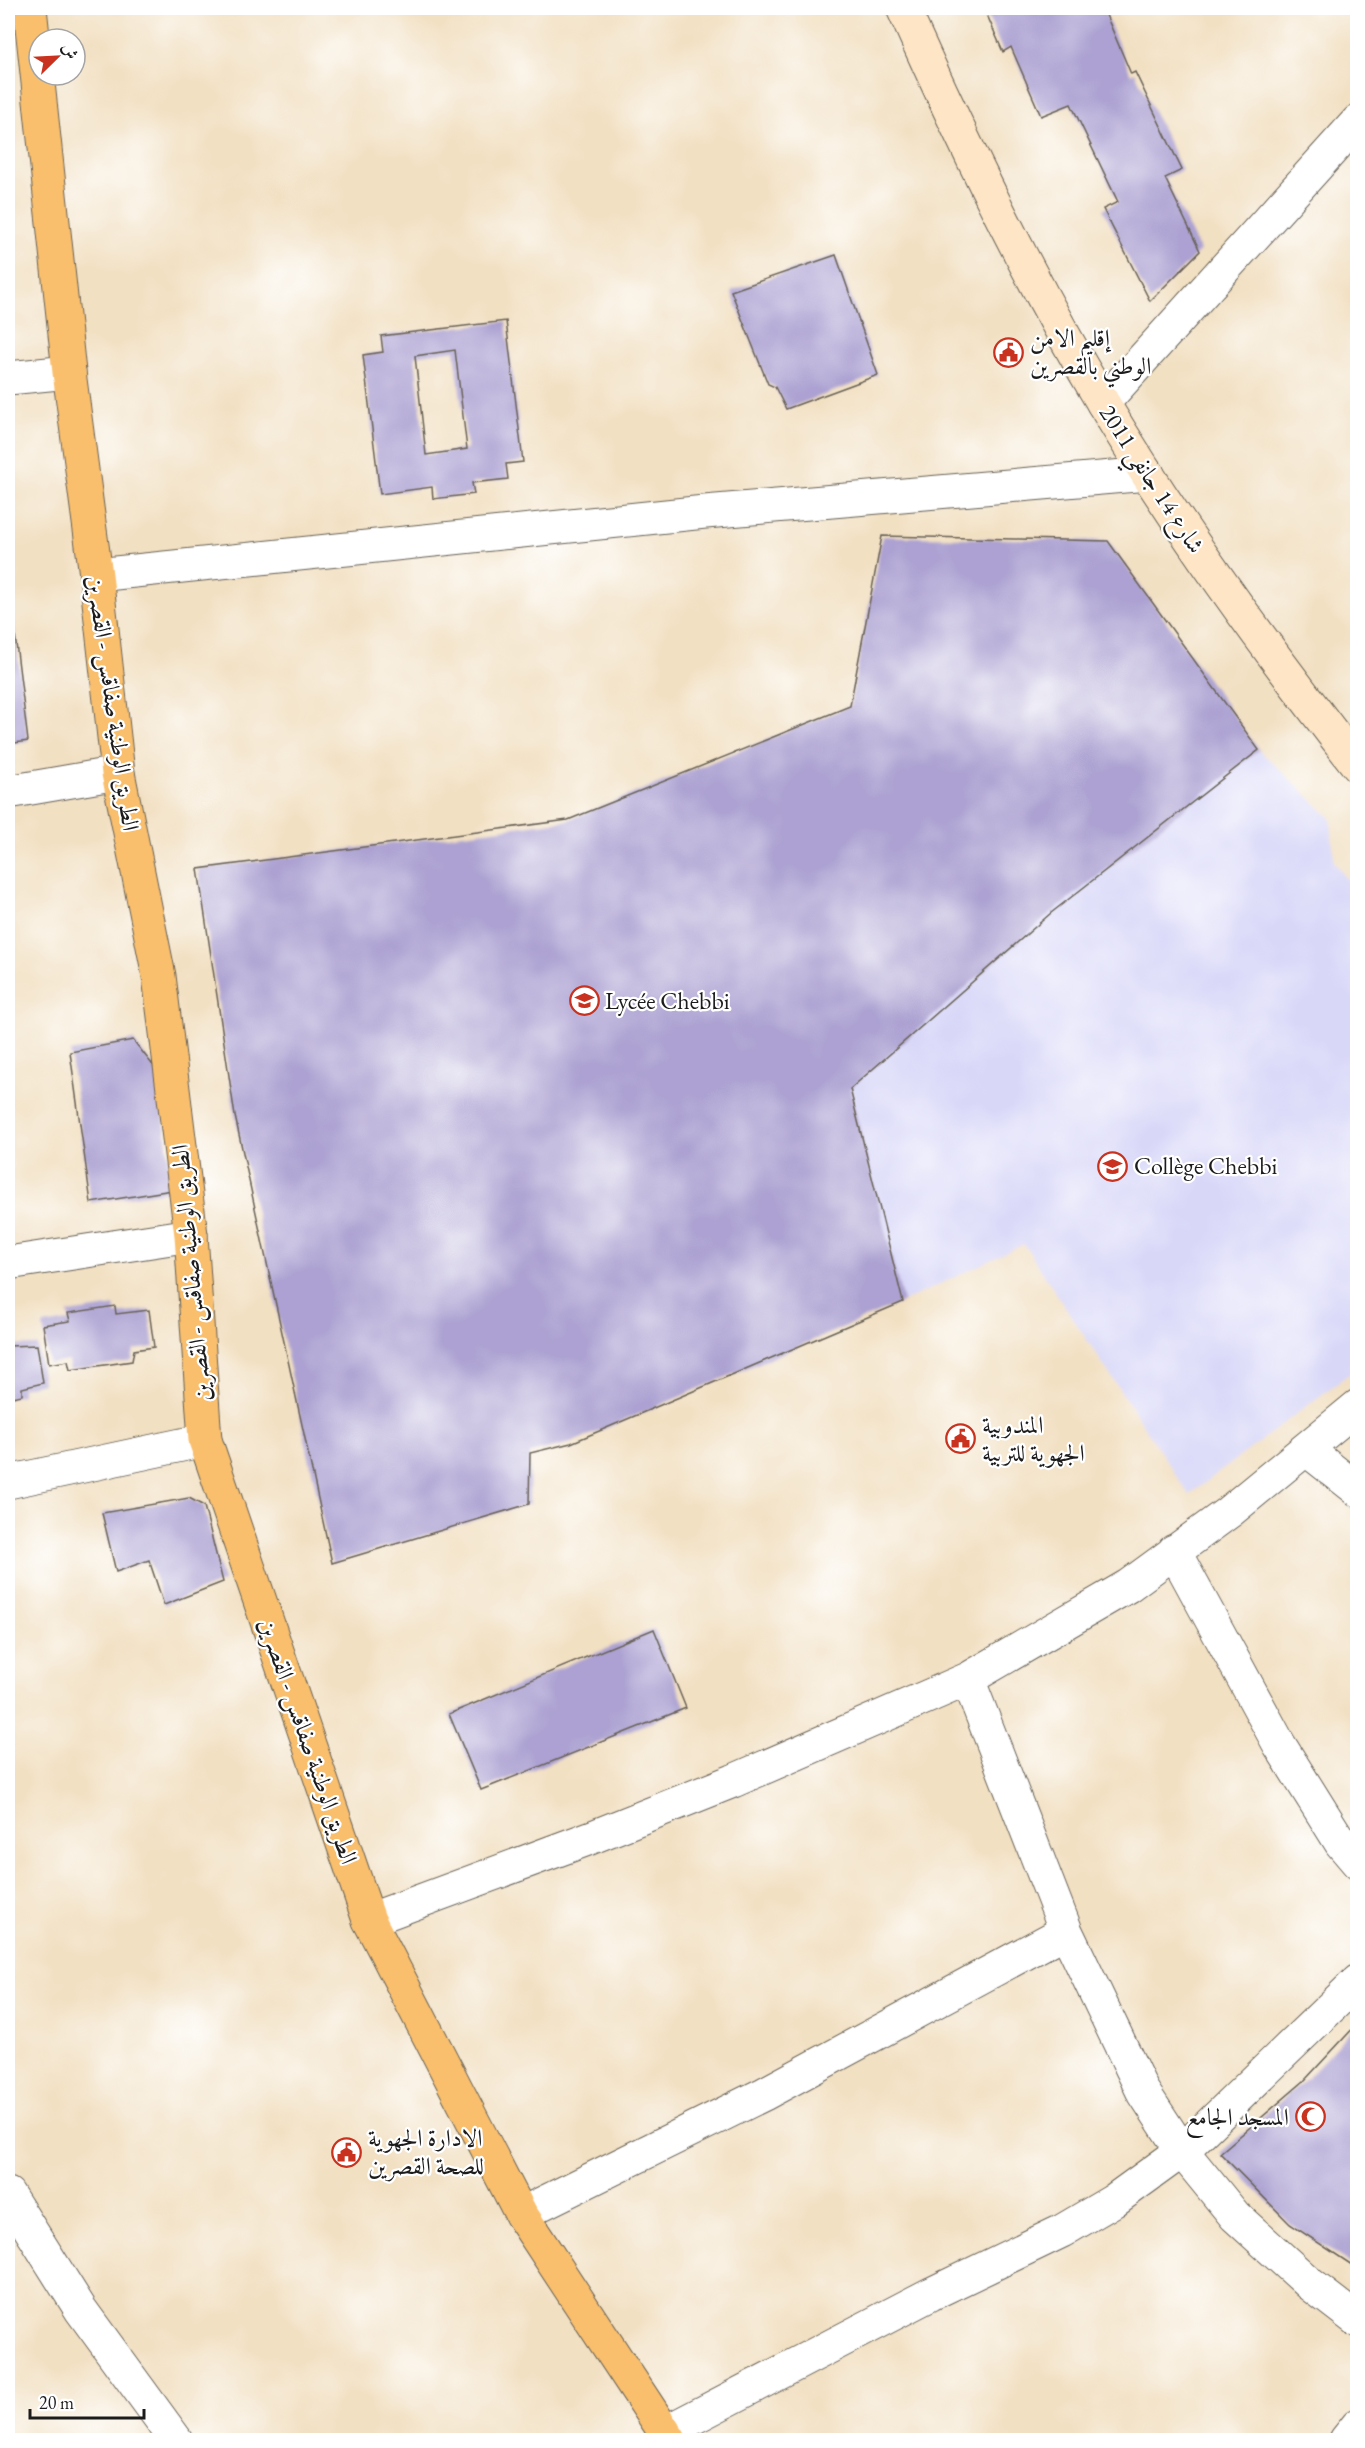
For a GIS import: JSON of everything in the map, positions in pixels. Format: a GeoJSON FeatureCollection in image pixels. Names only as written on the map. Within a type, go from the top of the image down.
{"type":"FeatureCollection","features":[{"type":"Feature","properties":{"kind":"main road","name":"الطريق الوطنية صفاقس - القصرين"},"geometry":{"type":"LineString","coordinates":[[30,8],[69,372],[96,575],[118,773],[159,976],[191,1235],[205,1440],[369,1920],[521,2214],[667,2437]]}},
{"type":"Feature","properties":{"kind":"main road","name":"شارع 14 جانفي 2011"},"geometry":{"type":"LineString","coordinates":[[903,8],[959,134],[1042,293],[1103,403],[1229,597],[1358,766]]}},
{"type":"Feature","properties":{"kind":"street"},"geometry":{"type":"LineString","coordinates":[[1103,403],[1358,121]]}},
{"type":"Feature","properties":{"kind":"street"},"geometry":{"type":"LineString","coordinates":[[8,378],[69,372]]}},
{"type":"Feature","properties":{"kind":"street"},"geometry":{"type":"LineString","coordinates":[[96,575],[705,512],[1148,474]]}},
{"type":"Feature","properties":{"kind":"street"},"geometry":{"type":"LineString","coordinates":[[8,792],[118,773]]}},
{"type":"Feature","properties":{"kind":"street"},"geometry":{"type":"LineString","coordinates":[[8,1263],[191,1235]]}},
{"type":"Feature","properties":{"kind":"street"},"geometry":{"type":"LineString","coordinates":[[369,1920],[590,1838],[722,1785],[968,1678],[1128,1586],[1229,1512],[1358,1406]]}},
{"type":"Feature","properties":{"kind":"street"},"geometry":{"type":"LineString","coordinates":[[8,1482],[205,1440]]}},
{"type":"Feature","properties":{"kind":"street"},"geometry":{"type":"LineString","coordinates":[[1306,1449],[1358,1490]]}},
{"type":"Feature","properties":{"kind":"street"},"geometry":{"type":"LineString","coordinates":[[1174,1551],[1280,1744],[1341,1843],[1358,1863]]}},
{"type":"Feature","properties":{"kind":"street"},"geometry":{"type":"LineString","coordinates":[[968,1678],[1066,1931],[1142,2090],[1182,2151],[1235,2216],[1310,2284],[1358,2321]]}},
{"type":"Feature","properties":{"kind":"street"},"geometry":{"type":"LineString","coordinates":[[521,2214],[764,2094],[1066,1931]]}},
{"type":"Feature","properties":{"kind":"street"},"geometry":{"type":"LineString","coordinates":[[667,2437],[931,2294],[1062,2231],[1113,2201],[1182,2151],[1358,1981]]}},
{"type":"Feature","properties":{"kind":"street"},"geometry":{"type":"LineString","coordinates":[[8,2194],[81,2310],[176,2440]]}},
{"type":"Feature","properties":{"kind":"street"},"geometry":{"type":"LineString","coordinates":[[1346,2440],[1358,2425]]}},
{"type":"Feature","properties":{"kind":"shaded area","name":"Collège Chebbi"},"geometry":{"type":"Polygon","coordinates":[[[1259,750],[1331,818],[1334,862],[1357,892],[1357,1368],[1189,1495],[1024,1244],[903,1302],[850,1089],[1051,913],[1259,750]]]}},
{"type":"Feature","properties":{"kind":"building"},"geometry":{"type":"Polygon","coordinates":[[[984,8],[1103,8],[1131,74],[1135,72],[1182,170],[1165,178],[1200,251],[1150,301],[1103,209],[1118,202],[1071,104],[1041,116],[1011,47],[1003,52],[984,8]]]}},
{"type":"Feature","properties":{"kind":"building"},"geometry":{"type":"Polygon","coordinates":[[[836,255],[878,375],[786,409],[775,387],[768,384],[731,291],[836,255]]]}},
{"type":"Feature","properties":{"kind":"building"},"geometry":{"type":"Polygon","coordinates":[[[506,321],[523,462],[506,464],[508,479],[472,483],[474,494],[433,499],[432,487],[380,494],[363,355],[383,352],[381,336],[506,321]],[[455,350],[415,356],[426,455],[467,449],[455,350]]]}},
{"type":"Feature","properties":{"kind":"building","name":"Lycée Chebbi"},"geometry":{"type":"Polygon","coordinates":[[[882,536],[1108,541],[1259,750],[1051,913],[850,1089],[903,1302],[571,1443],[530,1453],[529,1504],[332,1563],[235,1116],[198,869],[568,820],[850,706],[882,536]]]}},
{"type":"Feature","properties":{"kind":"building"},"geometry":{"type":"Polygon","coordinates":[[[8,578],[28,741],[8,744],[8,578]]]}},
{"type":"Feature","properties":{"kind":"building"},"geometry":{"type":"Polygon","coordinates":[[[133,1040],[159,1073],[172,1190],[91,1203],[70,1052],[133,1040]]]}},
{"type":"Feature","properties":{"kind":"building"},"geometry":{"type":"Polygon","coordinates":[[[115,1306],[116,1314],[149,1310],[154,1347],[134,1350],[132,1361],[70,1370],[68,1361],[49,1364],[43,1325],[70,1321],[68,1313],[115,1306]]]}},
{"type":"Feature","properties":{"kind":"building"},"geometry":{"type":"Polygon","coordinates":[[[37,1345],[43,1383],[22,1388],[22,1395],[8,1398],[8,1346],[37,1345]]]}},
{"type":"Feature","properties":{"kind":"building"},"geometry":{"type":"Polygon","coordinates":[[[189,1498],[204,1506],[223,1582],[164,1605],[149,1560],[116,1572],[102,1513],[189,1498]]]}},
{"type":"Feature","properties":{"kind":"building"},"geometry":{"type":"Polygon","coordinates":[[[654,1629],[686,1708],[481,1790],[449,1714],[654,1629]]]}},
{"type":"Feature","properties":{"kind":"building","name":"المسجد الجامع"},"geometry":{"type":"Polygon","coordinates":[[[1358,2023],[1358,2269],[1290,2224],[1220,2153],[1304,2081],[1358,2023]]]}},
{"type":"Feature","properties":{"kind":"place","name":"إقليم الامن الوطني بالقصرين"},"geometry":{"type":"Point","coordinates":[1009,352]}},
{"type":"Feature","properties":{"kind":"place","name":"Lycée Chebbi"},"geometry":{"type":"Point","coordinates":[584,1001]}},
{"type":"Feature","properties":{"kind":"place","name":"Collège Chebbi"},"geometry":{"type":"Point","coordinates":[1113,1166]}},
{"type":"Feature","properties":{"kind":"place","name":"المندوبية الجهوية للتربية"},"geometry":{"type":"Point","coordinates":[961,1439]}},
{"type":"Feature","properties":{"kind":"place","name":"المسجد الجامع"},"geometry":{"type":"Point","coordinates":[1310,2117]}},
{"type":"Feature","properties":{"kind":"place","name":"الادارة الجهوية للصحة القصرين"},"geometry":{"type":"Point","coordinates":[347,2152]}}]}
